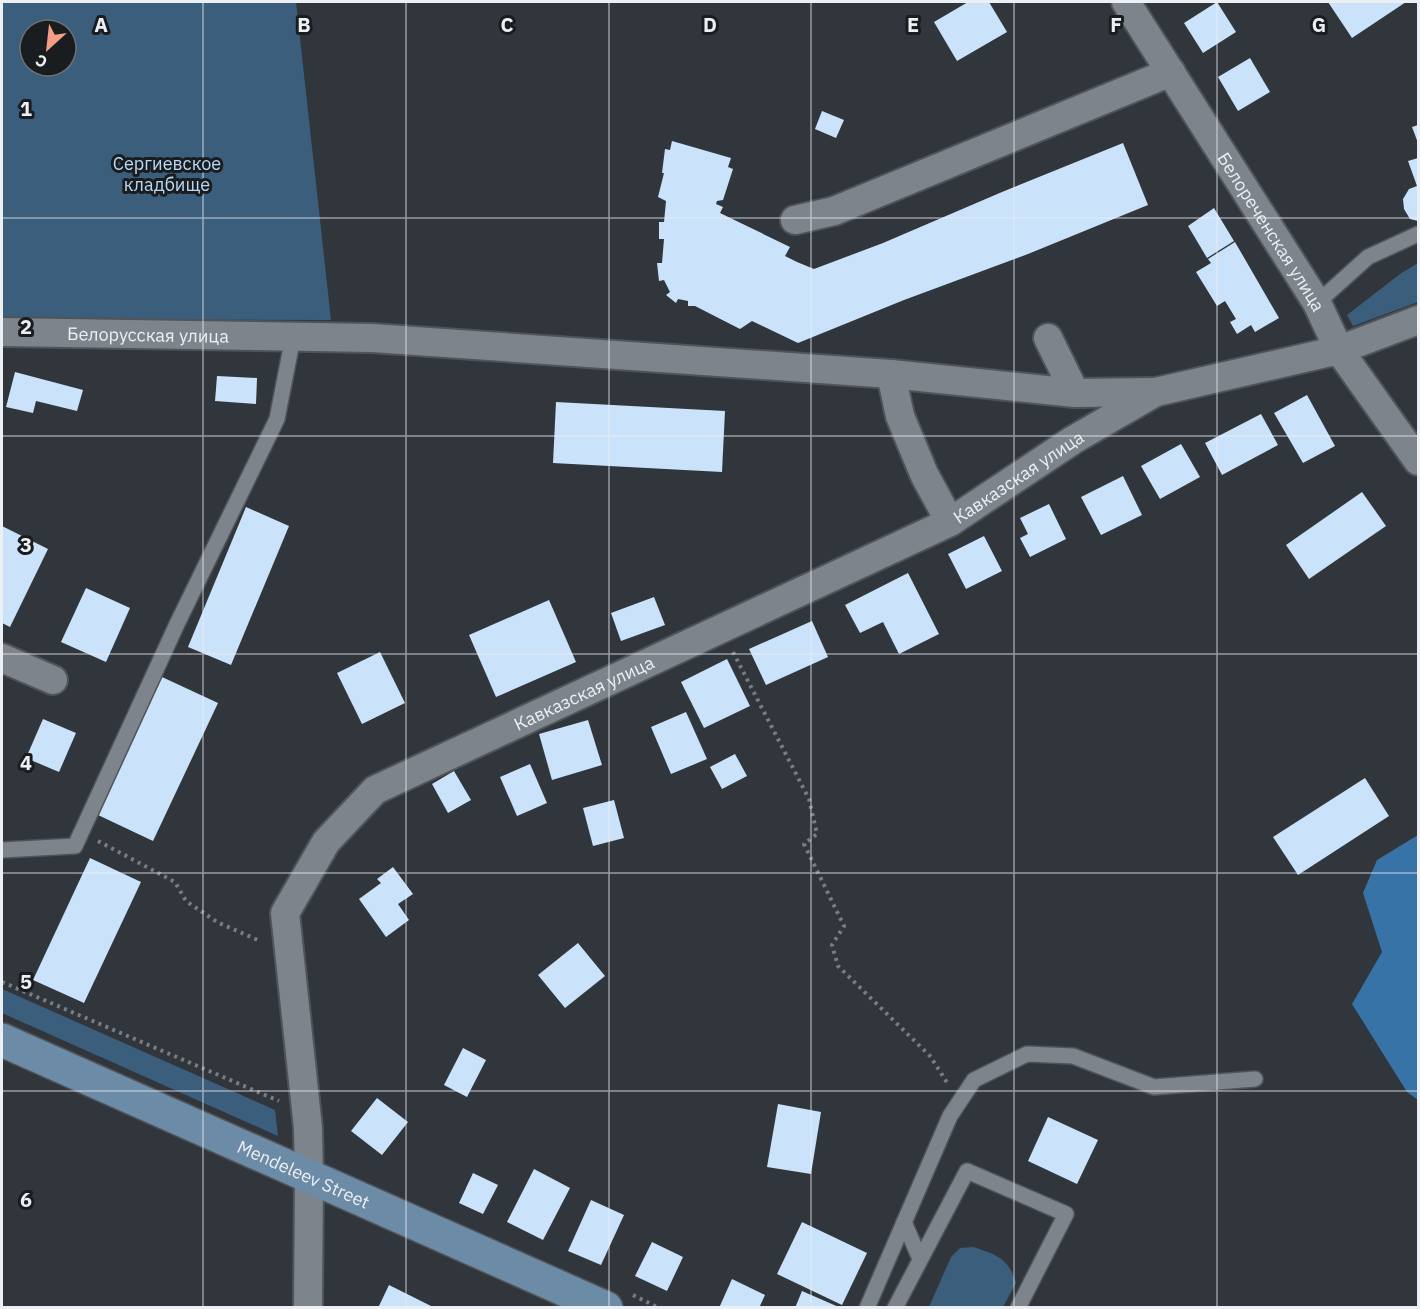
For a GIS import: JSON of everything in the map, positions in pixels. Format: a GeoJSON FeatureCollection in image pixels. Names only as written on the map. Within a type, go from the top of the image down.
{"type":"FeatureCollection","features":[{"type":"Feature","properties":{"kind":"main road","name":"Mendeleev Street"},"geometry":{"type":"LineString","coordinates":[[2,1040],[606,1308]]}},
{"type":"Feature","properties":{"kind":"street","name":"Белореченская улица"},"geometry":{"type":"LineString","coordinates":[[1126,2],[1317,303],[1339,350],[1419,461]]}},
{"type":"Feature","properties":{"kind":"street"},"geometry":{"type":"LineString","coordinates":[[795,220],[834,211],[1171,72]]}},
{"type":"Feature","properties":{"kind":"street","name":"Кавказская улица"},"geometry":{"type":"LineString","coordinates":[[294,337],[372,338],[891,374],[1075,393],[1156,392],[1339,350],[1419,320]]}},
{"type":"Feature","properties":{"kind":"street","name":"Белорусская улица"},"geometry":{"type":"LineString","coordinates":[[2,332],[294,337]]}},
{"type":"Feature","properties":{"kind":"street"},"geometry":{"type":"LineString","coordinates":[[1048,338],[1075,393]]}},
{"type":"Feature","properties":{"kind":"street"},"geometry":{"type":"LineString","coordinates":[[891,374],[900,417],[924,474],[950,522]]}},
{"type":"Feature","properties":{"kind":"street","name":"Кавказская улица"},"geometry":{"type":"LineString","coordinates":[[308,1308],[308,1128],[285,913],[326,842],[375,790],[950,522],[1073,440],[1156,392]]}},
{"type":"Feature","properties":{"kind":"street"},"geometry":{"type":"LineString","coordinates":[[2,658],[53,680]]}},
{"type":"Feature","properties":{"kind":"lane"},"geometry":{"type":"LineString","coordinates":[[1317,303],[1368,257],[1419,234]]}},
{"type":"Feature","properties":{"kind":"lane"},"geometry":{"type":"LineString","coordinates":[[2,850],[75,846],[177,624],[278,419],[294,337]]}},
{"type":"Feature","properties":{"kind":"lane"},"geometry":{"type":"LineString","coordinates":[[867,1308],[950,1116],[974,1080],[1027,1054],[1073,1056],[1154,1087],[1255,1079]]}},
{"type":"Feature","properties":{"kind":"lane"},"geometry":{"type":"LineString","coordinates":[[895,1308],[967,1171],[1066,1214],[1018,1308]]}},
{"type":"Feature","properties":{"kind":"lane"},"geometry":{"type":"LineString","coordinates":[[904,1222],[921,1259]]}},
{"type":"Feature","properties":{"kind":"path"},"geometry":{"type":"LineString","coordinates":[[722,629],[809,799],[817,834],[804,844],[844,926],[832,945],[838,966],[930,1056],[960,1102]]}},
{"type":"Feature","properties":{"kind":"path"},"geometry":{"type":"LineString","coordinates":[[81,832],[175,882],[186,901],[217,922],[271,946],[290,959]]}},
{"type":"Feature","properties":{"kind":"green space","name":"Сергиевское кладбище"},"geometry":{"type":"Polygon","coordinates":[[[2,2],[296,2],[331,320],[2,319],[2,2]]]}},
{"type":"Feature","properties":{"kind":"green space"},"geometry":{"type":"Polygon","coordinates":[[[1418,263],[1418,302],[1353,326],[1347,315],[1418,263]]]}},
{"type":"Feature","properties":{"kind":"green space"},"geometry":{"type":"Polygon","coordinates":[[[2,989],[275,1110],[278,1136],[2,1013],[2,989]]]}},
{"type":"Feature","properties":{"kind":"green space"},"geometry":{"type":"Polygon","coordinates":[[[973,1247],[1000,1258],[1013,1275],[1016,1283],[1003,1307],[929,1307],[951,1257],[960,1248],[973,1247]]]}},
{"type":"Feature","properties":{"kind":"shaded area"},"geometry":{"type":"Polygon","coordinates":[[[1418,835],[1418,1100],[1407,1092],[1352,1004],[1382,952],[1363,893],[1377,860],[1418,835]]]}},
{"type":"Feature","properties":{"kind":"building"},"geometry":{"type":"Polygon","coordinates":[[[968,2],[989,2],[1007,32],[957,61],[934,22],[968,2]]]}},
{"type":"Feature","properties":{"kind":"building"},"geometry":{"type":"Polygon","coordinates":[[[1217,2],[1236,32],[1203,53],[1184,23],[1217,2]]]}},
{"type":"Feature","properties":{"kind":"building"},"geometry":{"type":"Polygon","coordinates":[[[1328,2],[1406,2],[1352,38],[1328,2]]]}},
{"type":"Feature","properties":{"kind":"building"},"geometry":{"type":"Polygon","coordinates":[[[1250,58],[1270,92],[1238,111],[1218,77],[1250,58]]]}},
{"type":"Feature","properties":{"kind":"building"},"geometry":{"type":"Polygon","coordinates":[[[822,111],[844,120],[836,138],[815,129],[822,111]]]}},
{"type":"Feature","properties":{"kind":"building"},"geometry":{"type":"Polygon","coordinates":[[[1418,125],[1418,143],[1412,127],[1418,125]]]}},
{"type":"Feature","properties":{"kind":"building"},"geometry":{"type":"Polygon","coordinates":[[[672,141],[731,158],[728,167],[733,169],[723,200],[717,201],[716,204],[723,207],[720,213],[790,247],[785,256],[814,269],[883,243],[1123,143],[1148,205],[798,343],[752,321],[740,329],[695,306],[688,306],[688,301],[678,299],[676,303],[666,295],[670,292],[664,280],[659,281],[657,263],[662,263],[664,239],[659,239],[659,222],[664,222],[666,201],[658,197],[664,173],[662,173],[665,149],[670,150],[672,141]]]}},
{"type":"Feature","properties":{"kind":"building"},"geometry":{"type":"Polygon","coordinates":[[[1418,158],[1418,221],[1410,219],[1404,209],[1403,199],[1409,189],[1417,186],[1408,161],[1418,158]]]}},
{"type":"Feature","properties":{"kind":"building"},"geometry":{"type":"Polygon","coordinates":[[[1214,208],[1234,241],[1207,258],[1188,226],[1214,208]]]}},
{"type":"Feature","properties":{"kind":"building"},"geometry":{"type":"Polygon","coordinates":[[[1235,242],[1279,318],[1255,332],[1251,325],[1237,334],[1230,322],[1236,319],[1225,301],[1217,306],[1196,272],[1211,263],[1208,259],[1235,242]]]}},
{"type":"Feature","properties":{"kind":"building"},"geometry":{"type":"Polygon","coordinates":[[[15,372],[83,390],[77,411],[36,401],[33,413],[6,407],[15,372]]]}},
{"type":"Feature","properties":{"kind":"building"},"geometry":{"type":"Polygon","coordinates":[[[217,376],[257,378],[256,404],[215,401],[217,376]]]}},
{"type":"Feature","properties":{"kind":"building"},"geometry":{"type":"Polygon","coordinates":[[[1307,395],[1335,446],[1303,463],[1274,413],[1307,395]]]}},
{"type":"Feature","properties":{"kind":"building"},"geometry":{"type":"Polygon","coordinates":[[[556,402],[725,411],[722,472],[553,463],[556,402]]]}},
{"type":"Feature","properties":{"kind":"building"},"geometry":{"type":"Polygon","coordinates":[[[1261,414],[1278,445],[1222,475],[1205,443],[1261,414]]]}},
{"type":"Feature","properties":{"kind":"building"},"geometry":{"type":"Polygon","coordinates":[[[1181,444],[1200,477],[1160,499],[1141,466],[1181,444]]]}},
{"type":"Feature","properties":{"kind":"building"},"geometry":{"type":"Polygon","coordinates":[[[1123,476],[1142,515],[1101,535],[1081,497],[1123,476]]]}},
{"type":"Feature","properties":{"kind":"building"},"geometry":{"type":"Polygon","coordinates":[[[1362,492],[1386,526],[1309,579],[1286,545],[1362,492]]]}},
{"type":"Feature","properties":{"kind":"building"},"geometry":{"type":"Polygon","coordinates":[[[1049,504],[1066,539],[1030,557],[1020,538],[1028,534],[1020,518],[1049,504]]]}},
{"type":"Feature","properties":{"kind":"building"},"geometry":{"type":"Polygon","coordinates":[[[246,507],[289,526],[231,665],[188,647],[246,507]]]}},
{"type":"Feature","properties":{"kind":"building"},"geometry":{"type":"Polygon","coordinates":[[[2,526],[48,549],[10,627],[2,623],[2,526]]]}},
{"type":"Feature","properties":{"kind":"building"},"geometry":{"type":"Polygon","coordinates":[[[984,536],[1002,571],[966,589],[948,554],[984,536]]]}},
{"type":"Feature","properties":{"kind":"building"},"geometry":{"type":"Polygon","coordinates":[[[908,573],[939,634],[899,654],[883,622],[860,633],[845,605],[908,573]]]}},
{"type":"Feature","properties":{"kind":"building"},"geometry":{"type":"Polygon","coordinates":[[[86,588],[130,608],[106,662],[61,642],[86,588]]]}},
{"type":"Feature","properties":{"kind":"building"},"geometry":{"type":"Polygon","coordinates":[[[654,597],[665,625],[621,641],[611,613],[654,597]]]}},
{"type":"Feature","properties":{"kind":"building"},"geometry":{"type":"Polygon","coordinates":[[[549,600],[576,662],[496,697],[469,635],[549,600]]]}},
{"type":"Feature","properties":{"kind":"building"},"geometry":{"type":"Polygon","coordinates":[[[812,621],[828,657],[766,685],[749,649],[812,621]]]}},
{"type":"Feature","properties":{"kind":"building"},"geometry":{"type":"Polygon","coordinates":[[[380,652],[405,703],[362,724],[337,673],[380,652]]]}},
{"type":"Feature","properties":{"kind":"building"},"geometry":{"type":"Polygon","coordinates":[[[727,659],[750,706],[704,728],[681,682],[727,659]]]}},
{"type":"Feature","properties":{"kind":"building"},"geometry":{"type":"Polygon","coordinates":[[[162,677],[218,703],[153,841],[98,815],[162,677]]]}},
{"type":"Feature","properties":{"kind":"building"},"geometry":{"type":"Polygon","coordinates":[[[686,712],[707,759],[671,774],[651,727],[686,712]]]}},
{"type":"Feature","properties":{"kind":"building"},"geometry":{"type":"Polygon","coordinates":[[[43,719],[76,733],[59,772],[26,758],[43,719]]]}},
{"type":"Feature","properties":{"kind":"building"},"geometry":{"type":"Polygon","coordinates":[[[588,720],[602,765],[552,780],[539,734],[588,720]]]}},
{"type":"Feature","properties":{"kind":"building"},"geometry":{"type":"Polygon","coordinates":[[[735,754],[747,776],[722,789],[710,767],[735,754]]]}},
{"type":"Feature","properties":{"kind":"building"},"geometry":{"type":"Polygon","coordinates":[[[530,764],[547,803],[517,816],[500,777],[530,764]]]}},
{"type":"Feature","properties":{"kind":"building"},"geometry":{"type":"Polygon","coordinates":[[[454,771],[471,800],[448,813],[432,784],[454,771]]]}},
{"type":"Feature","properties":{"kind":"building"},"geometry":{"type":"Polygon","coordinates":[[[1365,778],[1389,816],[1298,875],[1273,837],[1365,778]]]}},
{"type":"Feature","properties":{"kind":"building"},"geometry":{"type":"Polygon","coordinates":[[[614,800],[624,838],[593,846],[583,808],[614,800]]]}},
{"type":"Feature","properties":{"kind":"building"},"geometry":{"type":"Polygon","coordinates":[[[90,858],[141,882],[84,1003],[33,980],[90,858]]]}},
{"type":"Feature","properties":{"kind":"building"},"geometry":{"type":"Polygon","coordinates":[[[393,867],[413,894],[398,904],[409,920],[386,937],[359,899],[381,883],[377,879],[393,867]]]}},
{"type":"Feature","properties":{"kind":"building"},"geometry":{"type":"Polygon","coordinates":[[[578,943],[605,976],[565,1008],[538,975],[578,943]]]}},
{"type":"Feature","properties":{"kind":"building"},"geometry":{"type":"Polygon","coordinates":[[[463,1048],[486,1060],[467,1097],[444,1085],[463,1048]]]}},
{"type":"Feature","properties":{"kind":"building"},"geometry":{"type":"Polygon","coordinates":[[[377,1098],[408,1122],[382,1155],[351,1131],[377,1098]]]}},
{"type":"Feature","properties":{"kind":"building"},"geometry":{"type":"Polygon","coordinates":[[[778,1104],[821,1112],[811,1174],[767,1167],[778,1104]]]}},
{"type":"Feature","properties":{"kind":"building"},"geometry":{"type":"Polygon","coordinates":[[[1048,1117],[1098,1140],[1077,1184],[1028,1161],[1048,1117]]]}},
{"type":"Feature","properties":{"kind":"building"},"geometry":{"type":"Polygon","coordinates":[[[534,1169],[570,1188],[543,1240],[507,1222],[534,1169]]]}},
{"type":"Feature","properties":{"kind":"building"},"geometry":{"type":"Polygon","coordinates":[[[473,1173],[498,1185],[483,1214],[459,1203],[473,1173]]]}},
{"type":"Feature","properties":{"kind":"building"},"geometry":{"type":"Polygon","coordinates":[[[591,1200],[624,1215],[601,1265],[568,1251],[591,1200]]]}},
{"type":"Feature","properties":{"kind":"building"},"geometry":{"type":"Polygon","coordinates":[[[802,1222],[867,1253],[842,1305],[777,1274],[802,1222]]]}},
{"type":"Feature","properties":{"kind":"building"},"geometry":{"type":"Polygon","coordinates":[[[652,1242],[683,1257],[667,1291],[635,1276],[652,1242]]]}},
{"type":"Feature","properties":{"kind":"building"},"geometry":{"type":"Polygon","coordinates":[[[732,1279],[765,1295],[759,1308],[719,1308],[732,1279]]]}},
{"type":"Feature","properties":{"kind":"building"},"geometry":{"type":"Polygon","coordinates":[[[389,1285],[435,1308],[378,1308],[389,1285]]]}},
{"type":"Feature","properties":{"kind":"building"},"geometry":{"type":"Polygon","coordinates":[[[802,1291],[841,1308],[795,1308],[802,1291]]]}}]}
